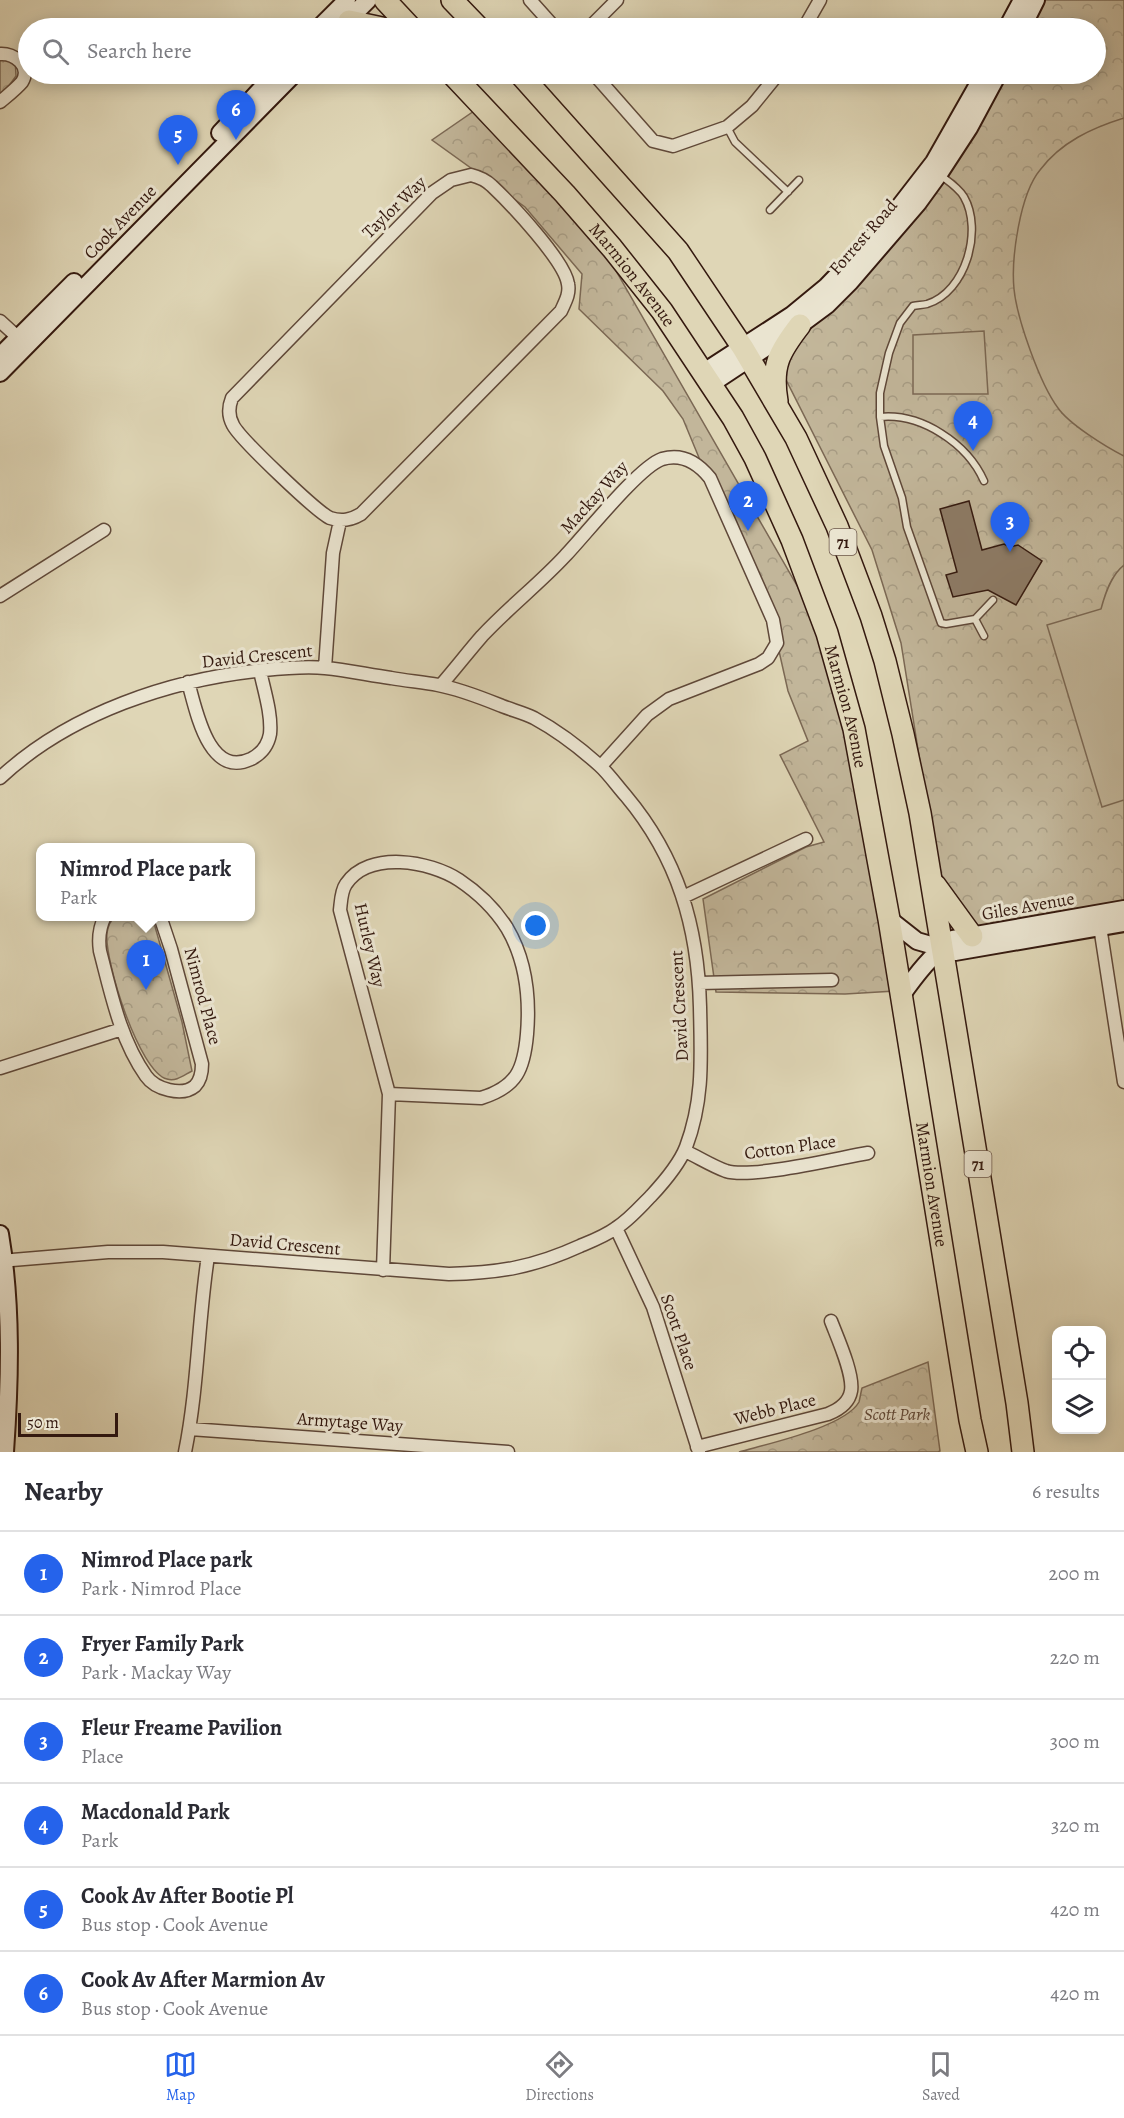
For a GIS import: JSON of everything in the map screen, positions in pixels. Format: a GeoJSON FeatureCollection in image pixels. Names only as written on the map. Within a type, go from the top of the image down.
{"type":"FeatureCollection","features":[{"type":"Feature","properties":{"kind":"highway"},"geometry":{"type":"LineString","coordinates":[[385,0],[402,18]]}},
{"type":"Feature","properties":{"kind":"highway"},"geometry":{"type":"LineString","coordinates":[[452,0],[469,18]]}},
{"type":"Feature","properties":{"kind":"highway"},"geometry":{"type":"LineString","coordinates":[[446,84],[472,104],[479,104]]}},
{"type":"Feature","properties":{"kind":"highway","name":"Marmion Avenue"},"geometry":{"type":"LineString","coordinates":[[461,84],[565,194],[612,248],[662,311],[708,378],[755,458],[775,499],[827,633],[854,729],[889,919],[977,1452]]}},
{"type":"Feature","properties":{"kind":"highway","name":"71"},"geometry":{"type":"LineString","coordinates":[[529,84],[678,251],[746,353],[796,438],[837,526],[871,615],[885,661],[920,813],[1017,1403],[1023,1452]]}},
{"type":"Feature","properties":{"kind":"highway"},"geometry":{"type":"LineString","coordinates":[[777,404],[775,383],[777,359],[800,325]]}},
{"type":"Feature","properties":{"kind":"highway"},"geometry":{"type":"LineString","coordinates":[[930,877],[944,900],[972,936]]}},
{"type":"Feature","properties":{"kind":"street"},"geometry":{"type":"LineString","coordinates":[[345,16],[368,0]]}},
{"type":"Feature","properties":{"kind":"street"},"geometry":{"type":"LineString","coordinates":[[530,0],[546,18]]}},
{"type":"Feature","properties":{"kind":"street"},"geometry":{"type":"LineString","coordinates":[[599,18],[617,0]]}},
{"type":"Feature","properties":{"kind":"street"},"geometry":{"type":"LineString","coordinates":[[810,18],[820,0]]}},
{"type":"Feature","properties":{"kind":"street"},"geometry":{"type":"LineString","coordinates":[[1012,18],[1022,0]]}},
{"type":"Feature","properties":{"kind":"street"},"geometry":{"type":"LineString","coordinates":[[1027,18],[1036,0]]}},
{"type":"Feature","properties":{"kind":"street"},"geometry":{"type":"LineString","coordinates":[[0,54],[9,54],[18,60]]}},
{"type":"Feature","properties":{"kind":"street"},"geometry":{"type":"LineString","coordinates":[[0,102],[20,84]]}},
{"type":"Feature","properties":{"kind":"street","name":"Cook Avenue"},"geometry":{"type":"LineString","coordinates":[[0,373],[22,341],[266,84]]}},
{"type":"Feature","properties":{"kind":"street","name":"Cook Avenue"},"geometry":{"type":"LineString","coordinates":[[0,356],[22,341],[284,84]]}},
{"type":"Feature","properties":{"kind":"street"},"geometry":{"type":"LineString","coordinates":[[603,84],[653,141],[673,146],[727,127],[752,106],[770,84]]}},
{"type":"Feature","properties":{"kind":"street","name":"Forrest Road"},"geometry":{"type":"LineString","coordinates":[[708,378],[746,353],[800,325],[826,305],[858,273],[918,203],[949,138],[979,84]]}},
{"type":"Feature","properties":{"kind":"street","name":"Forrest Road"},"geometry":{"type":"LineString","coordinates":[[746,353],[826,287],[934,171],[969,128],[993,84]]}},
{"type":"Feature","properties":{"kind":"street","name":"Taylor Way"},"geometry":{"type":"LineString","coordinates":[[461,176],[478,177],[491,185],[560,263],[569,285],[565,302],[561,311],[361,514],[352,520],[340,520],[319,512],[241,436],[229,417],[231,398],[432,193],[461,176]]}},
{"type":"Feature","properties":{"kind":"street"},"geometry":{"type":"LineString","coordinates":[[0,321],[22,341]]}},
{"type":"Feature","properties":{"kind":"street","name":"Mackay Way"},"geometry":{"type":"LineString","coordinates":[[441,685],[483,636],[563,558],[644,469],[662,459],[672,457],[689,460],[704,470],[710,478],[773,620],[777,642],[768,658],[759,664],[669,699],[647,716],[601,766]]}},
{"type":"Feature","properties":{"kind":"street"},"geometry":{"type":"LineString","coordinates":[[325,668],[333,553],[340,520]]}},
{"type":"Feature","properties":{"kind":"street"},"geometry":{"type":"LineString","coordinates":[[0,596],[104,530]]}},
{"type":"Feature","properties":{"kind":"street","name":"David Crescent"},"geometry":{"type":"LineString","coordinates":[[0,778],[12,766],[54,738],[92,718],[146,693],[221,674],[298,667],[325,668],[441,685],[533,718],[601,766],[637,809],[658,840],[671,865],[683,897],[694,943],[699,983],[701,1084],[685,1150],[664,1182],[638,1209],[616,1228],[556,1257],[517,1269],[489,1274],[449,1275],[163,1252],[108,1252],[2,1261]]}},
{"type":"Feature","properties":{"kind":"street"},"geometry":{"type":"LineString","coordinates":[[188,682],[204,736],[212,750],[223,758],[236,762],[249,760],[266,746],[270,735],[270,721],[260,670]]}},
{"type":"Feature","properties":{"kind":"street"},"geometry":{"type":"LineString","coordinates":[[683,897],[806,839]]}},
{"type":"Feature","properties":{"kind":"street","name":"Hurley Way"},"geometry":{"type":"LineString","coordinates":[[383,1270],[389,1094],[340,910],[345,885],[355,874],[380,863],[405,862],[424,865],[458,879],[493,910],[511,938],[524,971],[528,996],[528,1025],[522,1065],[516,1077],[495,1094],[481,1098],[389,1094]]}},
{"type":"Feature","properties":{"kind":"street","name":"Giles Avenue"},"geometry":{"type":"LineString","coordinates":[[889,919],[917,941],[955,952],[1099,920],[1124,909]]}},
{"type":"Feature","properties":{"kind":"street"},"geometry":{"type":"LineString","coordinates":[[1099,920],[1124,1082]]}},
{"type":"Feature","properties":{"kind":"street","name":"Giles Avenue"},"geometry":{"type":"LineString","coordinates":[[902,996],[917,973],[953,939],[1099,920],[1124,923]]}},
{"type":"Feature","properties":{"kind":"street","name":"Nimrod Place"},"geometry":{"type":"LineString","coordinates":[[102,921],[98,938],[100,951],[122,1029],[140,1066],[147,1078],[156,1086],[186,1090],[195,1086],[200,1079],[202,1064],[162,921]]}},
{"type":"Feature","properties":{"kind":"street"},"geometry":{"type":"LineString","coordinates":[[699,983],[832,980]]}},
{"type":"Feature","properties":{"kind":"street"},"geometry":{"type":"LineString","coordinates":[[0,1068],[122,1029]]}},
{"type":"Feature","properties":{"kind":"street","name":"Cotton Place"},"geometry":{"type":"LineString","coordinates":[[685,1150],[726,1171],[739,1173],[765,1171],[868,1153]]}},
{"type":"Feature","properties":{"kind":"street","name":"Scott Place"},"geometry":{"type":"LineString","coordinates":[[616,1228],[653,1307],[698,1450]]}},
{"type":"Feature","properties":{"kind":"street"},"geometry":{"type":"LineString","coordinates":[[0,1234],[8,1329],[5,1452]]}},
{"type":"Feature","properties":{"kind":"street"},"geometry":{"type":"LineString","coordinates":[[185,1452],[190,1429],[201,1301],[208,1256]]}},
{"type":"Feature","properties":{"kind":"street","name":"Webb Place"},"geometry":{"type":"LineString","coordinates":[[698,1450],[828,1414],[841,1407],[851,1391],[850,1382],[843,1353],[831,1321]]}},
{"type":"Feature","properties":{"kind":"street","name":"Armytage Way"},"geometry":{"type":"LineString","coordinates":[[190,1429],[508,1452]]}},
{"type":"Feature","properties":{"kind":"lane"},"geometry":{"type":"LineString","coordinates":[[727,127],[735,142],[788,192]]}},
{"type":"Feature","properties":{"kind":"lane"},"geometry":{"type":"LineString","coordinates":[[934,171],[963,194],[968,205],[971,239],[959,277],[950,289],[928,304],[913,306],[900,322],[888,353],[879,393],[880,417],[884,446],[902,498],[907,527],[941,623],[975,619],[993,600]]}},
{"type":"Feature","properties":{"kind":"lane"},"geometry":{"type":"LineString","coordinates":[[770,210],[799,180]]}},
{"type":"Feature","properties":{"kind":"lane"},"geometry":{"type":"LineString","coordinates":[[880,417],[895,416],[918,421],[933,429],[974,462],[984,481]]}},
{"type":"Feature","properties":{"kind":"lane"},"geometry":{"type":"LineString","coordinates":[[975,619],[984,636]]}},
{"type":"Feature","properties":{"kind":"green space"},"geometry":{"type":"Polygon","coordinates":[[[1038,0],[1124,0],[1124,903],[948,937],[901,643],[872,550],[772,352],[989,84],[1106,84],[1106,18],[1028,18],[1038,0]]]}},
{"type":"Feature","properties":{"kind":"green space"},"geometry":{"type":"Polygon","coordinates":[[[15,57],[16,76],[0,98],[0,58],[15,57]]]}},
{"type":"Feature","properties":{"kind":"green space"},"geometry":{"type":"Polygon","coordinates":[[[477,109],[612,264],[830,643],[895,991],[845,994],[716,992],[703,899],[806,847],[824,842],[780,755],[808,741],[788,691],[779,651],[683,419],[663,391],[579,309],[582,274],[525,207],[432,140],[477,109]]]}},
{"type":"Feature","properties":{"kind":"green space"},"geometry":{"type":"Polygon","coordinates":[[[1124,118],[1124,456],[1070,421],[1051,397],[1024,334],[1016,302],[1013,276],[1022,210],[1027,194],[1040,170],[1057,151],[1078,137],[1124,118]]]}},
{"type":"Feature","properties":{"kind":"green space"},"geometry":{"type":"Polygon","coordinates":[[[984,331],[988,394],[913,394],[913,335],[984,331]]]}},
{"type":"Feature","properties":{"kind":"green space"},"geometry":{"type":"Polygon","coordinates":[[[1124,565],[1124,800],[1102,807],[1047,625],[1101,609],[1112,579],[1124,565]]]}},
{"type":"Feature","properties":{"kind":"green space"},"geometry":{"type":"Polygon","coordinates":[[[152,921],[154,923],[182,1022],[192,1071],[180,1078],[167,1079],[156,1072],[135,1037],[125,1014],[111,966],[107,933],[111,922],[152,921]]]}},
{"type":"Feature","properties":{"kind":"green space","name":"Scott Park"},"geometry":{"type":"Polygon","coordinates":[[[928,1362],[940,1451],[938,1452],[739,1452],[822,1427],[851,1411],[859,1402],[862,1388],[928,1362]]]}},
{"type":"Feature","properties":{"kind":"building"},"geometry":{"type":"Polygon","coordinates":[[[969,501],[982,550],[1004,544],[1010,547],[1018,545],[1042,561],[1016,605],[988,590],[953,597],[946,575],[957,572],[940,509],[969,501]]]}},
{"type":"Feature","properties":{"kind":"place","name":"Cook Av After Marmion Av"},"geometry":{"type":"Point","coordinates":[236,140]}},
{"type":"Feature","properties":{"kind":"place","name":"Cook Av After Bootie Pl"},"geometry":{"type":"Point","coordinates":[178,165]}},
{"type":"Feature","properties":{"kind":"place","name":"Macdonald Park"},"geometry":{"type":"Point","coordinates":[973,451]}},
{"type":"Feature","properties":{"kind":"place","name":"Fryer Family Park"},"geometry":{"type":"Point","coordinates":[748,531]}},
{"type":"Feature","properties":{"kind":"place","name":"Fleur Freame Pavilion"},"geometry":{"type":"Point","coordinates":[1010,552]}},
{"type":"Feature","properties":{"kind":"place","name":"Nimrod Place park"},"geometry":{"type":"Point","coordinates":[146,990]}}]}
